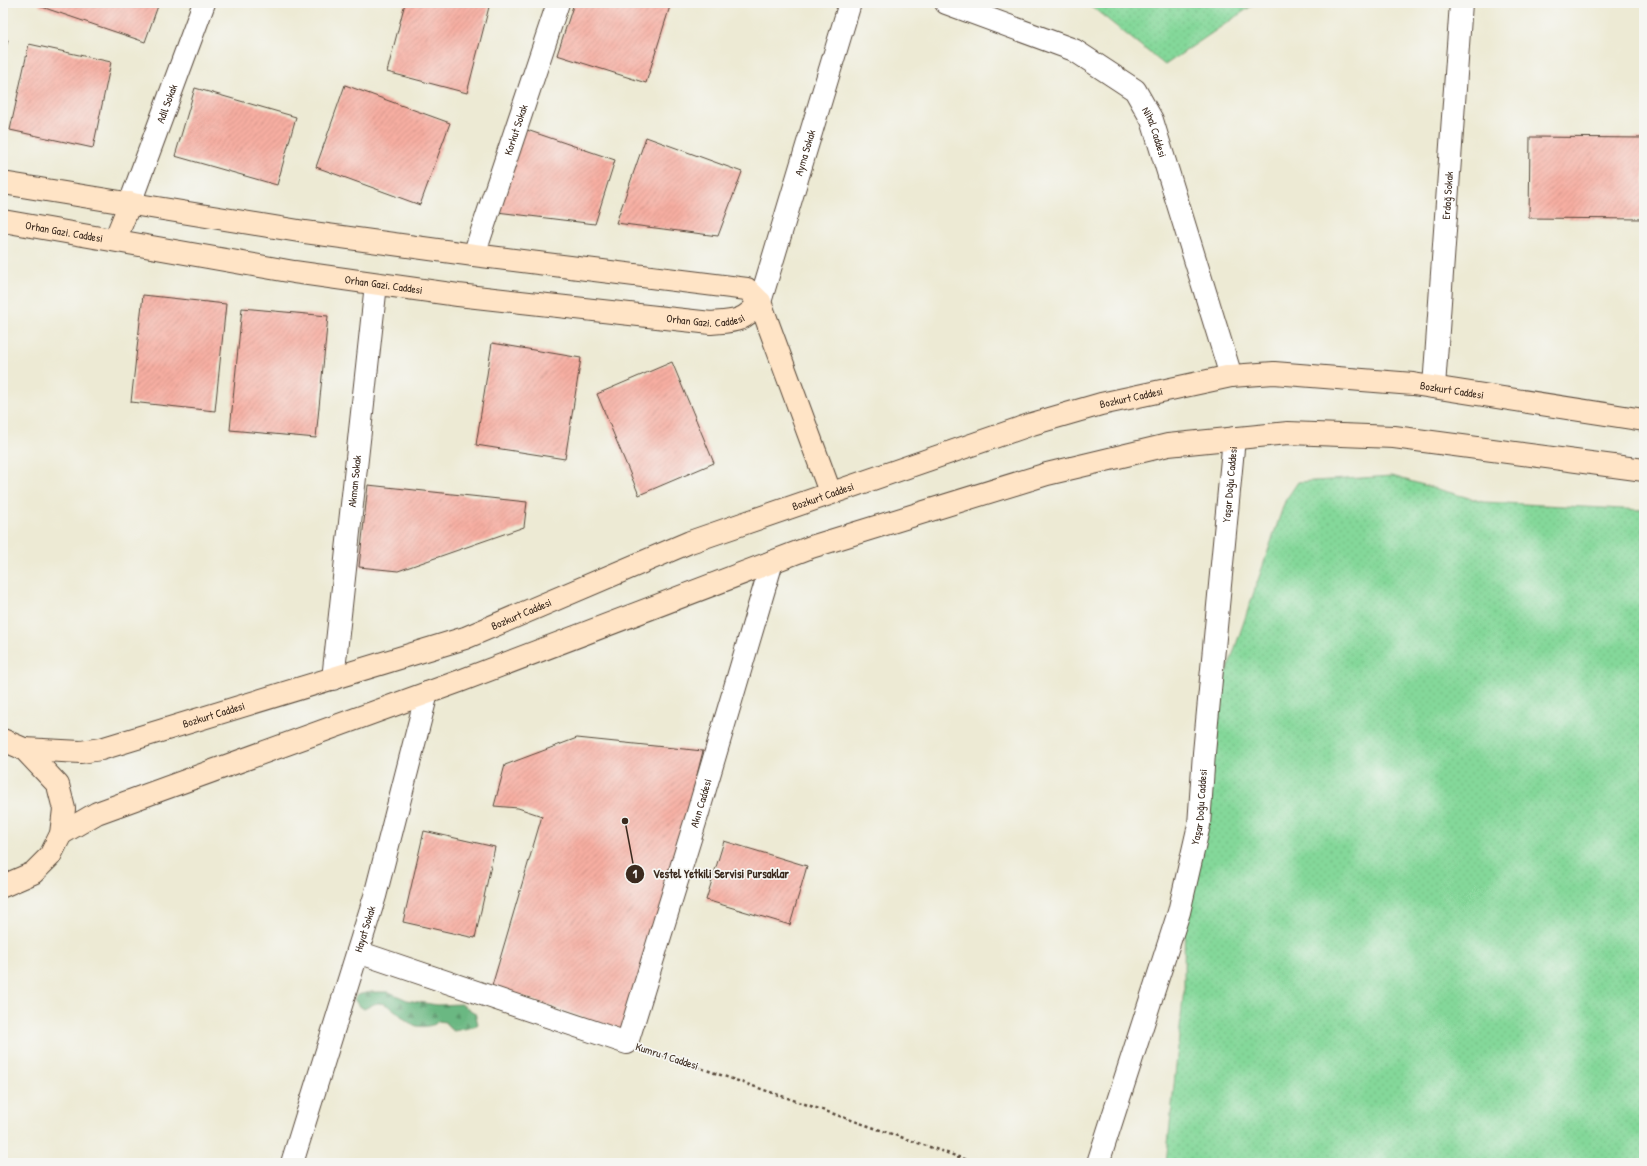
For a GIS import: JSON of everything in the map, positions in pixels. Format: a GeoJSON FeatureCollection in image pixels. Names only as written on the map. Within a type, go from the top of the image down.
{"type":"FeatureCollection","features":[{"type":"Feature","properties":{"kind":"street","name":"Adil Sokak"},"geometry":{"type":"LineString","coordinates":[[130,203],[204,3]]}},
{"type":"Feature","properties":{"kind":"street","name":"Korkut Sokak"},"geometry":{"type":"LineString","coordinates":[[474,256],[558,3]]}},
{"type":"Feature","properties":{"kind":"street","name":"Ayma Sokak"},"geometry":{"type":"LineString","coordinates":[[760,302],[850,3]]}},
{"type":"Feature","properties":{"kind":"street","name":"Nihal Caddesi"},"geometry":{"type":"LineString","coordinates":[[946,3],[1074,50],[1135,90],[1152,120],[1231,376]]}},
{"type":"Feature","properties":{"kind":"street","name":"Erdağ Sokak"},"geometry":{"type":"LineString","coordinates":[[1434,387],[1461,3]]}},
{"type":"Feature","properties":{"kind":"street","name":"Orhan Gazi. Caddesi"},"geometry":{"type":"LineString","coordinates":[[3,183],[306,232],[474,256],[747,289],[760,302],[830,492]]}},
{"type":"Feature","properties":{"kind":"street"},"geometry":{"type":"LineString","coordinates":[[115,240],[130,203]]}},
{"type":"Feature","properties":{"kind":"street","name":"Orhan Gazi. Caddesi"},"geometry":{"type":"LineString","coordinates":[[3,221],[294,272],[376,284],[458,295],[711,323],[733,321],[749,315],[760,302]]}},
{"type":"Feature","properties":{"kind":"street","name":"Akman Sokak"},"geometry":{"type":"LineString","coordinates":[[333,679],[376,284]]}},
{"type":"Feature","properties":{"kind":"street","name":"Bozkurt Caddesi"},"geometry":{"type":"LineString","coordinates":[[24,749],[81,752],[101,749],[333,679],[465,638],[690,542],[830,492],[1032,424],[1101,404],[1231,376],[1274,373],[1434,387],[1644,420]]}},
{"type":"Feature","properties":{"kind":"street"},"geometry":{"type":"LineString","coordinates":[[61,834],[97,813],[427,692],[812,547],[1047,474],[1168,445],[1288,433],[1394,437],[1644,470]]}},
{"type":"Feature","properties":{"kind":"street","name":"Yaşar Doğu Caddesi"},"geometry":{"type":"LineString","coordinates":[[1098,1163],[1179,912],[1199,825],[1204,753],[1234,438]]}},
{"type":"Feature","properties":{"kind":"street","name":"Akın Caddesi"},"geometry":{"type":"LineString","coordinates":[[627,1043],[697,816],[772,562]]}},
{"type":"Feature","properties":{"kind":"street","name":"Hayat Sokak"},"geometry":{"type":"LineString","coordinates":[[292,1163],[375,896],[427,692]]}},
{"type":"Feature","properties":{"kind":"street"},"geometry":{"type":"LineString","coordinates":[[3,739],[24,749],[58,785],[64,809],[61,834],[50,856],[33,874],[3,886]]}},
{"type":"Feature","properties":{"kind":"street","name":"Kumru 1 Caddesi"},"geometry":{"type":"LineString","coordinates":[[358,952],[627,1043]]}},
{"type":"Feature","properties":{"kind":"path","name":"Kumru 1 Caddesi"},"geometry":{"type":"LineString","coordinates":[[627,1043],[976,1163]]}},
{"type":"Feature","properties":{"kind":"green space"},"geometry":{"type":"Polygon","coordinates":[[[1087,3],[1256,3],[1165,65],[1087,3]]]}},
{"type":"Feature","properties":{"kind":"green space"},"geometry":{"type":"Polygon","coordinates":[[[1392,476],[1483,502],[1644,510],[1644,1163],[1166,1163],[1184,988],[1185,848],[1187,827],[1223,683],[1285,501],[1298,482],[1392,476]]]}},
{"type":"Feature","properties":{"kind":"green space"},"geometry":{"type":"Polygon","coordinates":[[[371,992],[389,992],[407,1000],[437,1005],[461,1004],[475,1013],[478,1024],[474,1027],[454,1031],[449,1028],[445,1022],[438,1021],[434,1025],[420,1027],[413,1025],[386,1005],[377,1003],[364,1009],[358,1005],[354,999],[357,995],[371,992]]]}},
{"type":"Feature","properties":{"kind":"building"},"geometry":{"type":"Polygon","coordinates":[[[40,3],[159,3],[145,42],[39,6],[40,3]]]}},
{"type":"Feature","properties":{"kind":"building"},"geometry":{"type":"Polygon","coordinates":[[[405,3],[490,3],[467,93],[387,72],[405,3]]]}},
{"type":"Feature","properties":{"kind":"building"},"geometry":{"type":"Polygon","coordinates":[[[574,3],[671,3],[646,83],[557,55],[574,3]]]}},
{"type":"Feature","properties":{"kind":"building"},"geometry":{"type":"Polygon","coordinates":[[[3,39],[8,40],[3,58],[3,39]]]}},
{"type":"Feature","properties":{"kind":"building"},"geometry":{"type":"Polygon","coordinates":[[[29,44],[111,62],[93,148],[10,130],[29,44]]]}},
{"type":"Feature","properties":{"kind":"building"},"geometry":{"type":"Polygon","coordinates":[[[345,85],[450,123],[420,205],[316,167],[345,85]]]}},
{"type":"Feature","properties":{"kind":"building"},"geometry":{"type":"Polygon","coordinates":[[[195,88],[296,117],[277,185],[175,156],[195,88]]]}},
{"type":"Feature","properties":{"kind":"building"},"geometry":{"type":"Polygon","coordinates":[[[524,129],[615,160],[595,224],[497,212],[524,129]]]}},
{"type":"Feature","properties":{"kind":"building"},"geometry":{"type":"Polygon","coordinates":[[[646,137],[742,172],[718,236],[616,223],[646,137]]]}},
{"type":"Feature","properties":{"kind":"building"},"geometry":{"type":"Polygon","coordinates":[[[1530,137],[1644,138],[1644,219],[1529,218],[1530,137]]]}},
{"type":"Feature","properties":{"kind":"building"},"geometry":{"type":"Polygon","coordinates":[[[143,295],[226,304],[215,411],[131,402],[143,295]]]}},
{"type":"Feature","properties":{"kind":"building"},"geometry":{"type":"Polygon","coordinates":[[[242,308],[328,316],[316,438],[230,430],[242,308]]]}},
{"type":"Feature","properties":{"kind":"building"},"geometry":{"type":"Polygon","coordinates":[[[492,343],[581,358],[565,459],[476,445],[492,343]]]}},
{"type":"Feature","properties":{"kind":"building"},"geometry":{"type":"Polygon","coordinates":[[[672,362],[714,463],[639,495],[597,394],[672,362]]]}},
{"type":"Feature","properties":{"kind":"building"},"geometry":{"type":"Polygon","coordinates":[[[368,485],[527,502],[524,527],[398,571],[359,567],[368,485]]]}},
{"type":"Feature","properties":{"kind":"building"},"geometry":{"type":"Polygon","coordinates":[[[577,738],[703,751],[671,878],[623,1031],[492,986],[542,816],[518,808],[494,806],[505,765],[577,738]]]}},
{"type":"Feature","properties":{"kind":"building"},"geometry":{"type":"Polygon","coordinates":[[[424,831],[495,847],[475,938],[403,922],[424,831]]]}},
{"type":"Feature","properties":{"kind":"building"},"geometry":{"type":"Polygon","coordinates":[[[724,841],[807,866],[790,925],[706,900],[724,841]]]}},
{"type":"Feature","properties":{"kind":"place","name":"Vestel Yetkili Servisi Pursaklar"},"geometry":{"type":"Point","coordinates":[625,821]}}]}
